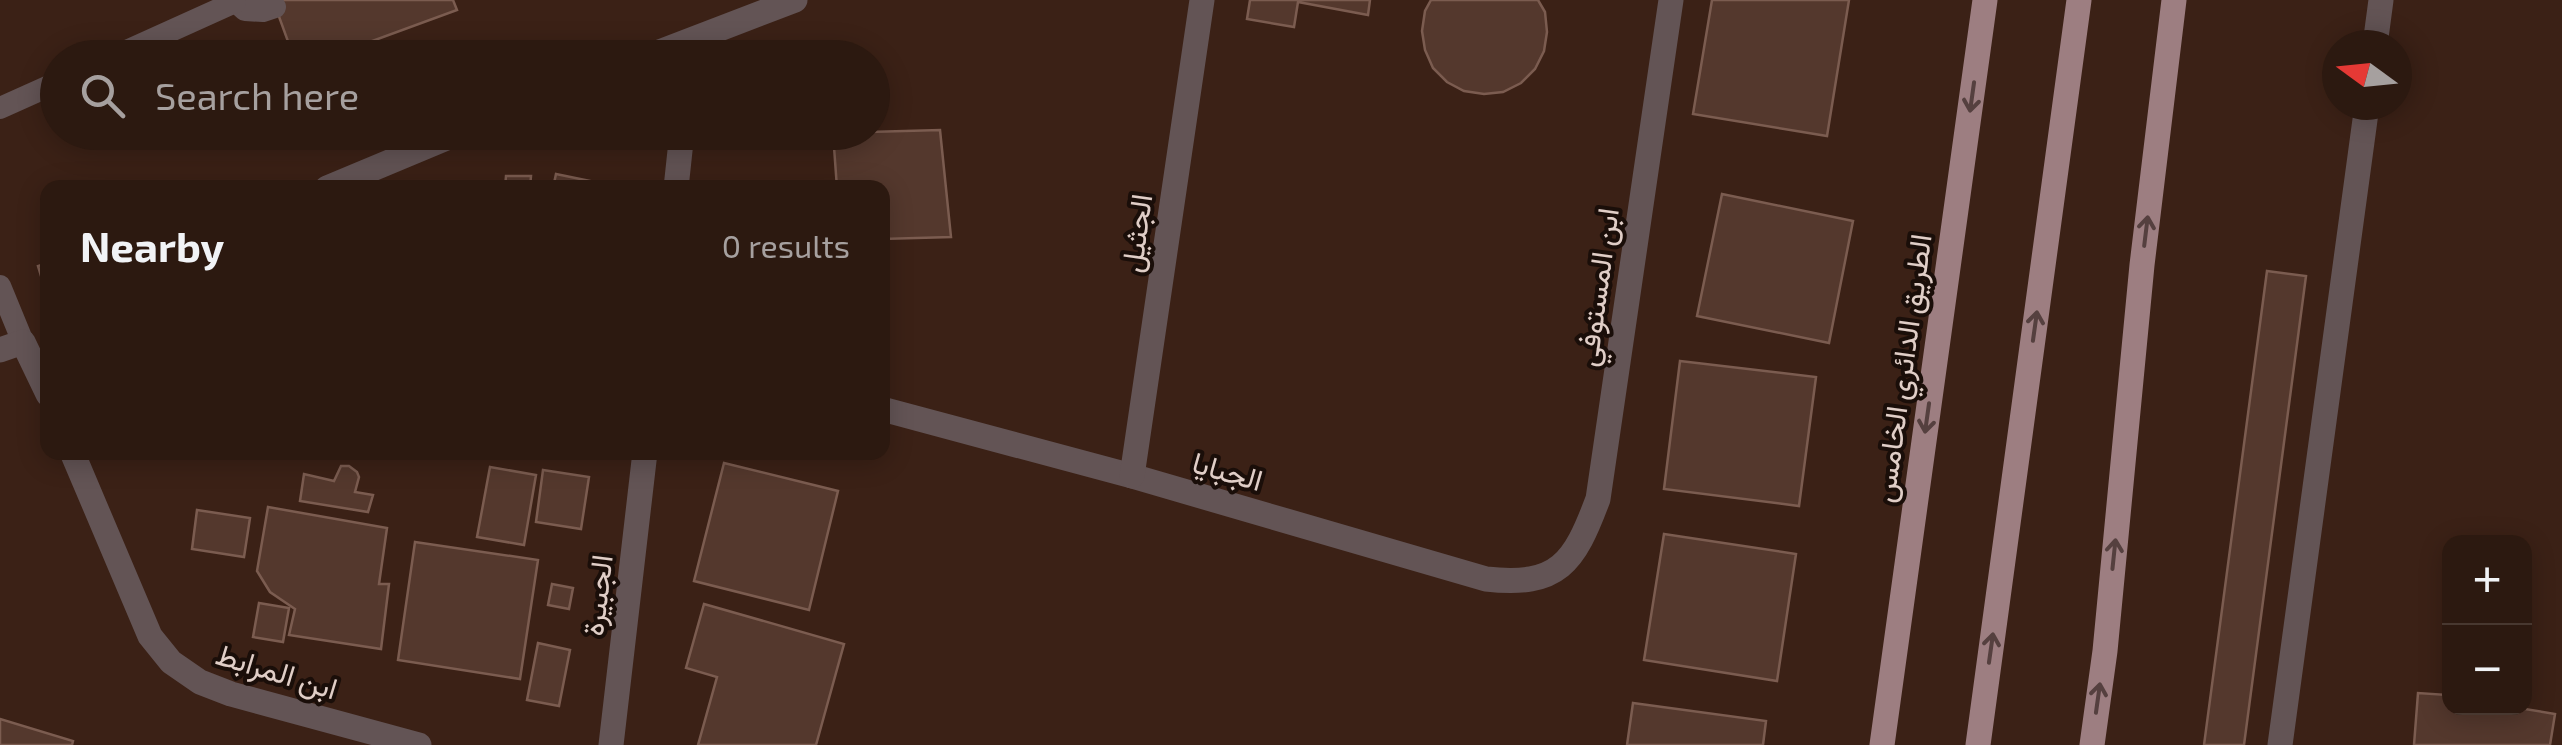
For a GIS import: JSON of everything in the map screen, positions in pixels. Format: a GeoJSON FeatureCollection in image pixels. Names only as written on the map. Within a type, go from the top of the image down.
{"type":"FeatureCollection","features":[{"type":"Feature","properties":{"kind":"main road","name":"الطريق الدائري الخامس"},"geometry":{"type":"LineString","coordinates":[[1882,745],[1986,0]]}},
{"type":"Feature","properties":{"kind":"main road"},"geometry":{"type":"LineString","coordinates":[[1978,745],[2079,0]]}},
{"type":"Feature","properties":{"kind":"main road"},"geometry":{"type":"LineString","coordinates":[[2092,745],[2174,0]]}},
{"type":"Feature","properties":{"kind":"street"},"geometry":{"type":"LineString","coordinates":[[709,40],[795,0]]}},
{"type":"Feature","properties":{"kind":"street","name":"الجثيل"},"geometry":{"type":"LineString","coordinates":[[1132,476],[1202,0]]}},
{"type":"Feature","properties":{"kind":"street","name":"ابن المستوفي"},"geometry":{"type":"LineString","coordinates":[[1555,572],[1583,539],[1598,499],[1671,0]]}},
{"type":"Feature","properties":{"kind":"street"},"geometry":{"type":"LineString","coordinates":[[2377,30],[2381,0]]}},
{"type":"Feature","properties":{"kind":"street"},"geometry":{"type":"LineString","coordinates":[[2280,745],[2365,120]]}},
{"type":"Feature","properties":{"kind":"street"},"geometry":{"type":"LineString","coordinates":[[346,180],[418,150]]}},
{"type":"Feature","properties":{"kind":"street"},"geometry":{"type":"LineString","coordinates":[[677,180],[680,150]]}},
{"type":"Feature","properties":{"kind":"street"},"geometry":{"type":"LineString","coordinates":[[26,351],[40,378]]}},
{"type":"Feature","properties":{"kind":"street","name":"الجبايا"},"geometry":{"type":"LineString","coordinates":[[890,410],[1486,579],[1523,583],[1555,572]]}},
{"type":"Feature","properties":{"kind":"street","name":"ابن المرابط"},"geometry":{"type":"LineString","coordinates":[[75,460],[150,636],[171,662],[200,682],[231,694],[419,745]]}},
{"type":"Feature","properties":{"kind":"street","name":"الجبيرة"},"geometry":{"type":"LineString","coordinates":[[612,745],[644,460]]}},
{"type":"Feature","properties":{"kind":"street"},"geometry":{"type":"LineString","coordinates":[[1874,745],[1890,687]]}},
{"type":"Feature","properties":{"kind":"lane"},"geometry":{"type":"LineString","coordinates":[[150,40],[235,1],[244,10],[276,7]]}},
{"type":"Feature","properties":{"kind":"lane"},"geometry":{"type":"LineString","coordinates":[[0,108],[40,90]]}},
{"type":"Feature","properties":{"kind":"lane"},"geometry":{"type":"LineString","coordinates":[[0,286],[26,351]]}},
{"type":"Feature","properties":{"kind":"building"},"geometry":{"type":"Polygon","coordinates":[[[273,0],[453,0],[457,10],[375,40],[287,40],[273,0]]]}},
{"type":"Feature","properties":{"kind":"building"},"geometry":{"type":"Polygon","coordinates":[[[1250,0],[1370,0],[1368,15],[1298,2],[1294,27],[1247,19],[1250,0]]]}},
{"type":"Feature","properties":{"kind":"building"},"geometry":{"type":"Polygon","coordinates":[[[1431,0],[1538,0],[1545,12],[1547,32],[1544,51],[1535,69],[1521,83],[1503,92],[1464,91],[1447,82],[1433,68],[1425,50],[1422,31],[1431,0]]]}},
{"type":"Feature","properties":{"kind":"building"},"geometry":{"type":"Polygon","coordinates":[[[1712,0],[1849,0],[1827,136],[1693,114],[1712,0]]]}},
{"type":"Feature","properties":{"kind":"building"},"geometry":{"type":"Polygon","coordinates":[[[940,130],[951,237],[890,239],[890,180],[836,180],[834,150],[890,150],[890,131],[940,130]]]}},
{"type":"Feature","properties":{"kind":"building"},"geometry":{"type":"Polygon","coordinates":[[[556,174],[585,180],[555,180],[556,174]]]}},
{"type":"Feature","properties":{"kind":"building"},"geometry":{"type":"Polygon","coordinates":[[[506,176],[531,176],[531,180],[506,180],[506,176]]]}},
{"type":"Feature","properties":{"kind":"building"},"geometry":{"type":"Polygon","coordinates":[[[1722,194],[1853,221],[1829,343],[1697,316],[1722,194]]]}},
{"type":"Feature","properties":{"kind":"building"},"geometry":{"type":"Polygon","coordinates":[[[2267,271],[2306,276],[2244,745],[2204,745],[2267,271]]]}},
{"type":"Feature","properties":{"kind":"building"},"geometry":{"type":"Polygon","coordinates":[[[1680,361],[1816,377],[1799,506],[1664,489],[1680,361]]]}},
{"type":"Feature","properties":{"kind":"building"},"geometry":{"type":"Polygon","coordinates":[[[724,463],[838,491],[809,610],[694,581],[724,463]]]}},
{"type":"Feature","properties":{"kind":"building"},"geometry":{"type":"Polygon","coordinates":[[[341,466],[357,472],[355,492],[373,495],[368,512],[300,501],[304,474],[334,481],[341,466]]]}},
{"type":"Feature","properties":{"kind":"building"},"geometry":{"type":"Polygon","coordinates":[[[490,467],[536,475],[524,545],[477,537],[490,467]]]}},
{"type":"Feature","properties":{"kind":"building"},"geometry":{"type":"Polygon","coordinates":[[[543,470],[589,477],[581,529],[536,522],[543,470]]]}},
{"type":"Feature","properties":{"kind":"building"},"geometry":{"type":"Polygon","coordinates":[[[268,507],[387,528],[379,584],[389,584],[381,649],[289,635],[295,609],[270,592],[257,571],[268,507]]]}},
{"type":"Feature","properties":{"kind":"building"},"geometry":{"type":"Polygon","coordinates":[[[197,510],[250,518],[244,557],[192,549],[197,510]]]}},
{"type":"Feature","properties":{"kind":"building"},"geometry":{"type":"Polygon","coordinates":[[[1664,534],[1796,554],[1777,681],[1644,660],[1664,534]]]}},
{"type":"Feature","properties":{"kind":"building"},"geometry":{"type":"Polygon","coordinates":[[[415,542],[538,560],[520,679],[398,660],[415,542]]]}},
{"type":"Feature","properties":{"kind":"building"},"geometry":{"type":"Polygon","coordinates":[[[552,584],[573,588],[569,609],[548,605],[552,584]]]}},
{"type":"Feature","properties":{"kind":"building"},"geometry":{"type":"Polygon","coordinates":[[[259,603],[289,608],[283,642],[253,637],[259,603]]]}},
{"type":"Feature","properties":{"kind":"building"},"geometry":{"type":"Polygon","coordinates":[[[704,604],[844,644],[816,745],[698,745],[717,677],[686,668],[704,604]]]}},
{"type":"Feature","properties":{"kind":"building"},"geometry":{"type":"Polygon","coordinates":[[[538,643],[570,650],[559,706],[527,700],[538,643]]]}},
{"type":"Feature","properties":{"kind":"building"},"geometry":{"type":"Polygon","coordinates":[[[2418,693],[2442,695],[2442,715],[2532,715],[2532,710],[2555,714],[2550,745],[2414,745],[2418,693]]]}},
{"type":"Feature","properties":{"kind":"building"},"geometry":{"type":"Polygon","coordinates":[[[1633,703],[1766,721],[1763,745],[1627,745],[1633,703]]]}},
{"type":"Feature","properties":{"kind":"building"},"geometry":{"type":"Polygon","coordinates":[[[0,719],[73,741],[72,745],[0,745],[0,719]]]}}]}
